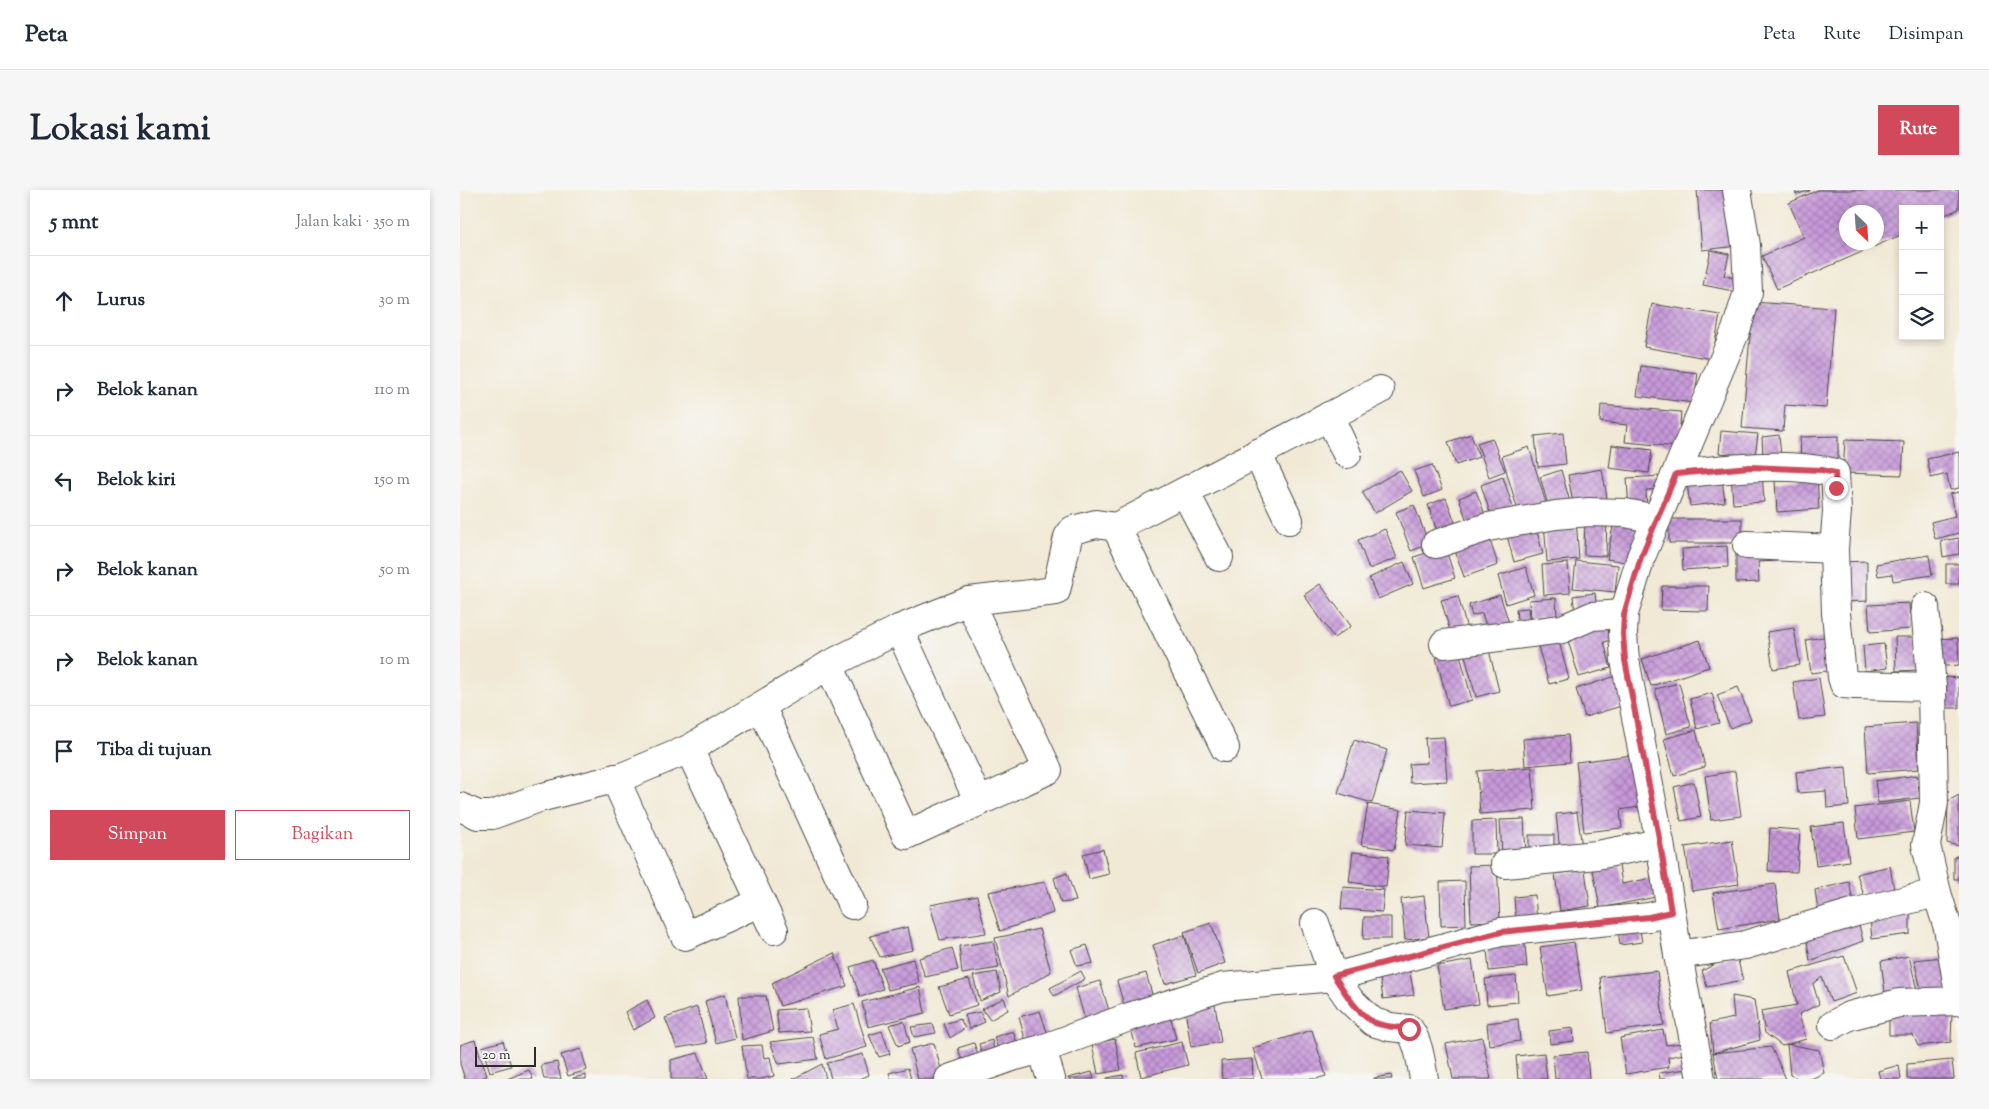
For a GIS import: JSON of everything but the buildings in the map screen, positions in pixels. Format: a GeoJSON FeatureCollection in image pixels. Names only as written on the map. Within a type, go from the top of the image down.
{"type":"FeatureCollection","features":[{"type":"Feature","properties":{"kind":"street"},"geometry":{"type":"LineString","coordinates":[[1701,1079],[1660,843],[1625,660],[1623,634],[1624,614],[1641,557],[1736,330],[1748,292],[1746,245],[1737,190]]}},
{"type":"Feature","properties":{"kind":"street"},"geometry":{"type":"LineString","coordinates":[[460,807],[478,815],[492,815],[539,798],[615,778],[689,749],[829,664],[899,629],[969,601],[1056,591],[1068,538],[1073,530],[1096,524],[1116,527],[1380,390]]}},
{"type":"Feature","properties":{"kind":"street"},"geometry":{"type":"LineString","coordinates":[[1329,416],[1347,454]]}},
{"type":"Feature","properties":{"kind":"street"},"geometry":{"type":"LineString","coordinates":[[1257,453],[1289,520]]}},
{"type":"Feature","properties":{"kind":"street"},"geometry":{"type":"LineString","coordinates":[[1676,474],[1749,467],[1822,470],[1835,473],[1837,511],[1834,549],[1836,613],[1844,684],[1855,686],[1932,687]]}},
{"type":"Feature","properties":{"kind":"street"},"geometry":{"type":"LineString","coordinates":[[1185,492],[1219,557]]}},
{"type":"Feature","properties":{"kind":"street"},"geometry":{"type":"LineString","coordinates":[[1436,544],[1488,527],[1589,512],[1625,513],[1657,519]]}},
{"type":"Feature","properties":{"kind":"street"},"geometry":{"type":"LineString","coordinates":[[1116,527],[1225,748]]}},
{"type":"Feature","properties":{"kind":"street"},"geometry":{"type":"LineString","coordinates":[[1748,545],[1834,549]]}},
{"type":"Feature","properties":{"kind":"street"},"geometry":{"type":"LineString","coordinates":[[829,664],[906,835],[1048,770],[969,601]]}},
{"type":"Feature","properties":{"kind":"street"},"geometry":{"type":"LineString","coordinates":[[1925,607],[1932,687],[1934,803],[1926,845],[1948,928],[1959,994]]}},
{"type":"Feature","properties":{"kind":"street"},"geometry":{"type":"LineString","coordinates":[[1444,644],[1562,629],[1592,616],[1624,614]]}},
{"type":"Feature","properties":{"kind":"street"},"geometry":{"type":"LineString","coordinates":[[899,629],[978,802]]}},
{"type":"Feature","properties":{"kind":"street"},"geometry":{"type":"LineString","coordinates":[[761,706],[852,905]]}},
{"type":"Feature","properties":{"kind":"street"},"geometry":{"type":"LineString","coordinates":[[689,749],[774,930]]}},
{"type":"Feature","properties":{"kind":"street"},"geometry":{"type":"LineString","coordinates":[[615,778],[685,936],[761,902]]}},
{"type":"Feature","properties":{"kind":"street"},"geometry":{"type":"LineString","coordinates":[[1505,864],[1598,855],[1660,843]]}},
{"type":"Feature","properties":{"kind":"street"},"geometry":{"type":"LineString","coordinates":[[1678,955],[1745,945],[1856,912],[1938,893]]}},
{"type":"Feature","properties":{"kind":"street"},"geometry":{"type":"LineString","coordinates":[[949,1079],[1042,1049],[1129,1017],[1224,987],[1334,976],[1501,932],[1649,917],[1671,912]]}},
{"type":"Feature","properties":{"kind":"street"},"geometry":{"type":"LineString","coordinates":[[1315,923],[1334,976],[1350,1000],[1373,1022],[1409,1029],[1417,1046],[1424,1079]]}},
{"type":"Feature","properties":{"kind":"street"},"geometry":{"type":"LineString","coordinates":[[1833,1025],[1849,1016],[1899,1003],[1959,1001]]}},
{"type":"Feature","properties":{"kind":"street"},"geometry":{"type":"LineString","coordinates":[[1042,1049],[1051,1079]]}},
{"type":"Feature","properties":{"kind":"route"},"geometry":{"type":"LineString","coordinates":[[1409,1029],[1373,1022],[1350,1000],[1334,976],[1501,932],[1649,917],[1671,912],[1660,843],[1625,660],[1623,634],[1624,614],[1641,557],[1676,474],[1749,467],[1822,470],[1835,473],[1836,488]]}}]}
